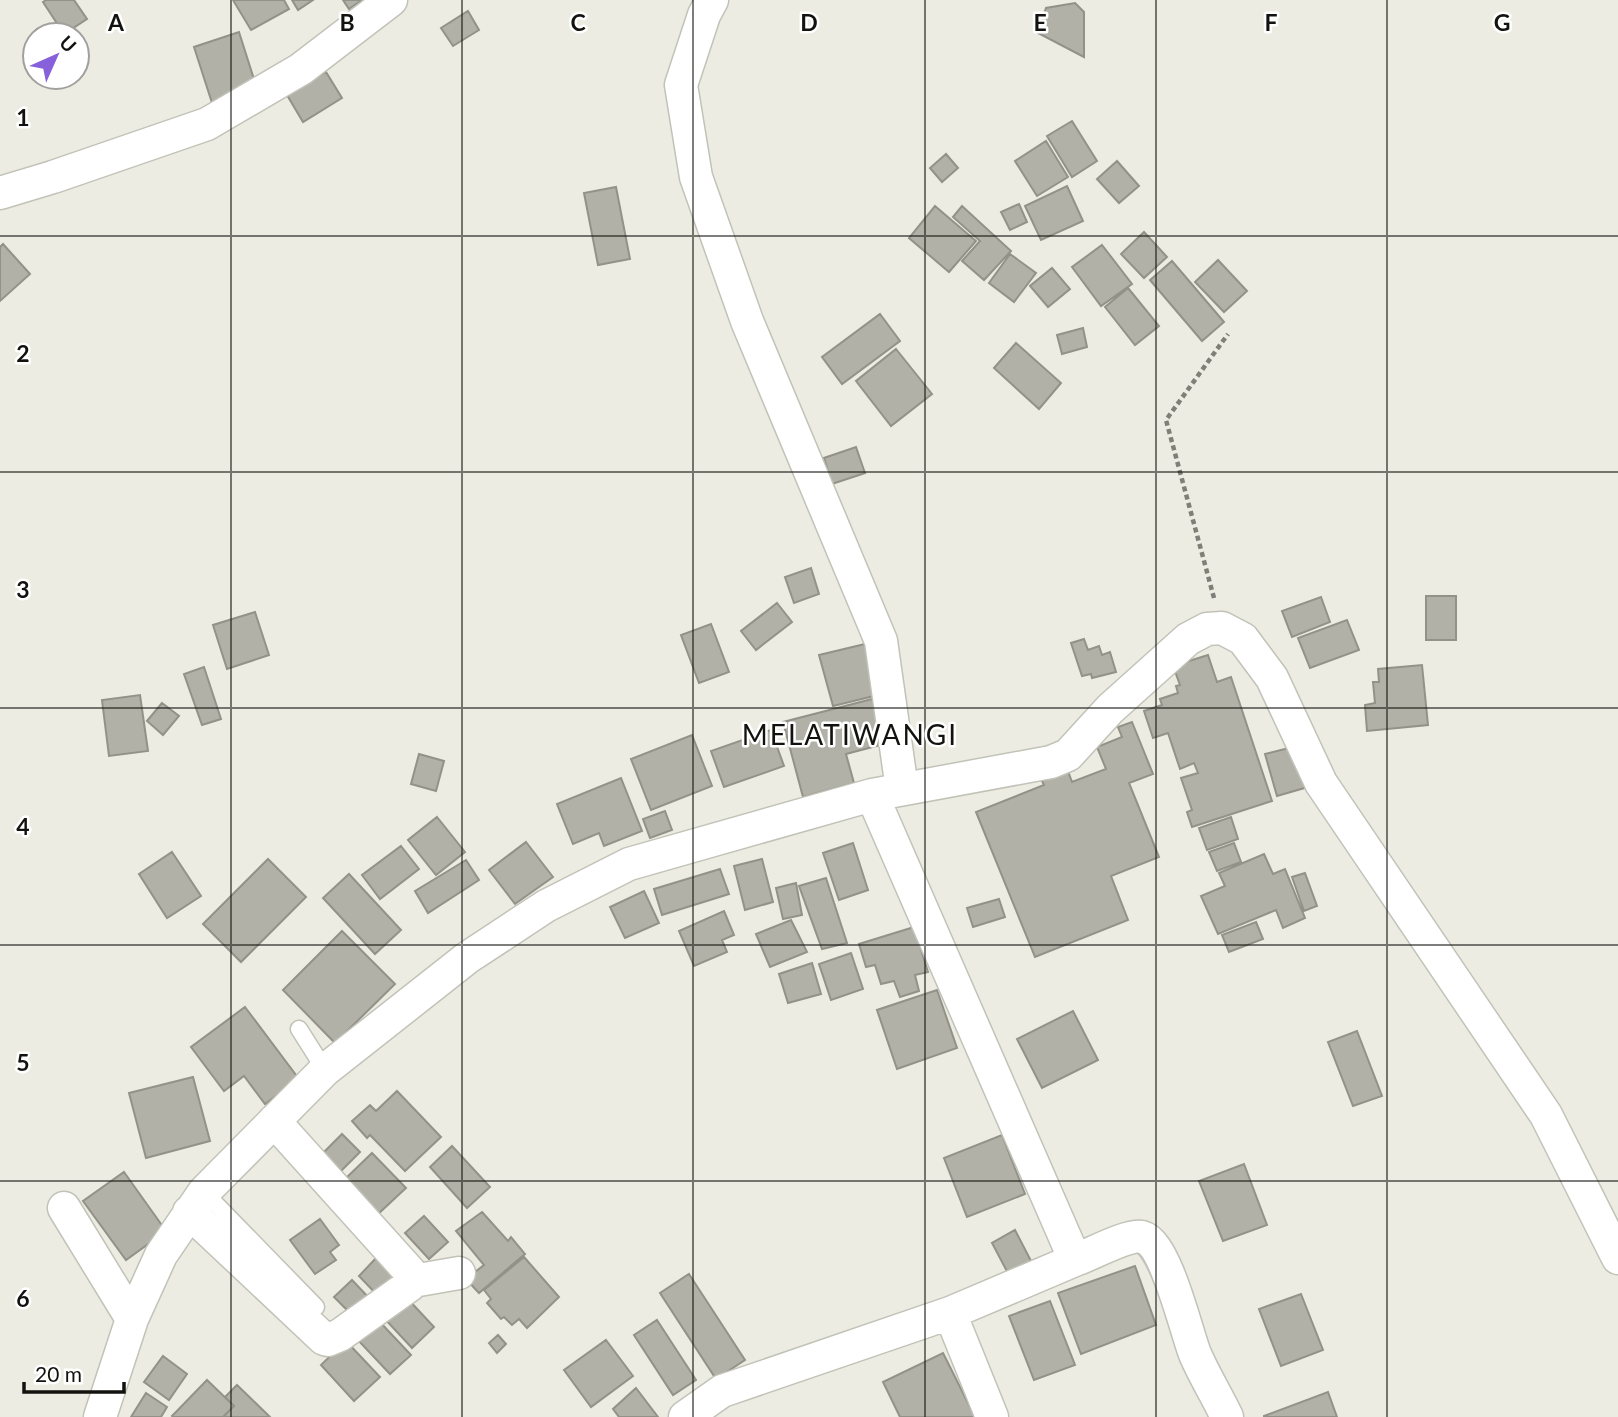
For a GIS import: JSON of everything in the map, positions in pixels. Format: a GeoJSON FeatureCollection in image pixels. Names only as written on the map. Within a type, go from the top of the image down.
{"type":"FeatureCollection","features":[{"type":"Feature","properties":{"kind":"street"},"geometry":{"type":"LineString","coordinates":[[0,193],[207,124],[301,69],[391,0]]}},
{"type":"Feature","properties":{"kind":"street"},"geometry":{"type":"LineString","coordinates":[[712,0],[704,15],[681,85],[695,177],[747,321],[881,640],[887,792],[1075,1260]]}},
{"type":"Feature","properties":{"kind":"street"},"geometry":{"type":"LineString","coordinates":[[104,1415],[132,1319],[161,1255],[197,1202],[325,1070],[467,958],[546,906],[629,864],[887,792],[1051,762],[1068,755],[1110,709],[1188,639],[1207,629],[1222,628],[1244,639],[1272,678],[1321,783],[1546,1115],[1618,1258]]}},
{"type":"Feature","properties":{"kind":"street"},"geometry":{"type":"LineString","coordinates":[[274,1121],[410,1272],[413,1281]]}},
{"type":"Feature","properties":{"kind":"street"},"geometry":{"type":"LineString","coordinates":[[197,1202],[324,1339],[340,1335],[413,1281],[458,1273]]}},
{"type":"Feature","properties":{"kind":"street"},"geometry":{"type":"LineString","coordinates":[[64,1209],[132,1319]]}},
{"type":"Feature","properties":{"kind":"street"},"geometry":{"type":"LineString","coordinates":[[685,1417],[722,1391],[950,1313],[1075,1260],[1128,1239],[1141,1237],[1152,1243],[1162,1259],[1196,1355],[1227,1417]]}},
{"type":"Feature","properties":{"kind":"street"},"geometry":{"type":"LineString","coordinates":[[950,1313],[992,1417]]}},
{"type":"Feature","properties":{"kind":"lane"},"geometry":{"type":"LineString","coordinates":[[299,1029],[325,1070]]}},
{"type":"Feature","properties":{"kind":"lane"},"geometry":{"type":"LineString","coordinates":[[197,1202],[316,1307]]}},
{"type":"Feature","properties":{"kind":"path"},"geometry":{"type":"LineString","coordinates":[[1222,628],[1166,420],[1228,334]]}},
{"type":"Feature","properties":{"kind":"building"},"geometry":{"type":"Polygon","coordinates":[[[74,0],[87,19],[55,21],[43,2],[74,0]]]}},
{"type":"Feature","properties":{"kind":"building"},"geometry":{"type":"Polygon","coordinates":[[[233,0],[284,0],[289,9],[251,30],[233,0]]]}},
{"type":"Feature","properties":{"kind":"building"},"geometry":{"type":"Polygon","coordinates":[[[292,0],[313,0],[298,10],[292,0]]]}},
{"type":"Feature","properties":{"kind":"building"},"geometry":{"type":"Polygon","coordinates":[[[343,0],[362,0],[349,9],[343,0]]]}},
{"type":"Feature","properties":{"kind":"building"},"geometry":{"type":"Polygon","coordinates":[[[1075,3],[1084,12],[1084,57],[1038,33],[1046,8],[1075,3]]]}},
{"type":"Feature","properties":{"kind":"building"},"geometry":{"type":"Polygon","coordinates":[[[468,11],[479,30],[453,46],[441,28],[468,11]]]}},
{"type":"Feature","properties":{"kind":"building"},"geometry":{"type":"Polygon","coordinates":[[[239,32],[258,92],[213,106],[194,47],[239,32]]]}},
{"type":"Feature","properties":{"kind":"building"},"geometry":{"type":"Polygon","coordinates":[[[326,72],[342,98],[303,122],[287,95],[326,72]]]}},
{"type":"Feature","properties":{"kind":"building"},"geometry":{"type":"Polygon","coordinates":[[[1072,121],[1097,161],[1072,177],[1047,136],[1072,121]]]}},
{"type":"Feature","properties":{"kind":"building"},"geometry":{"type":"Polygon","coordinates":[[[1046,141],[1068,177],[1037,196],[1015,161],[1046,141]]]}},
{"type":"Feature","properties":{"kind":"building"},"geometry":{"type":"Polygon","coordinates":[[[946,154],[958,168],[942,182],[930,168],[946,154]]]}},
{"type":"Feature","properties":{"kind":"building"},"geometry":{"type":"Polygon","coordinates":[[[1117,161],[1139,186],[1119,203],[1097,179],[1117,161]]]}},
{"type":"Feature","properties":{"kind":"building"},"geometry":{"type":"Polygon","coordinates":[[[1067,186],[1083,221],[1041,240],[1025,206],[1067,186]]]}},
{"type":"Feature","properties":{"kind":"building"},"geometry":{"type":"Polygon","coordinates":[[[616,187],[630,259],[598,265],[584,193],[616,187]]]}},
{"type":"Feature","properties":{"kind":"building"},"geometry":{"type":"Polygon","coordinates":[[[1019,204],[1027,222],[1010,230],[1001,212],[1019,204]]]}},
{"type":"Feature","properties":{"kind":"building"},"geometry":{"type":"Polygon","coordinates":[[[935,206],[976,241],[949,272],[909,238],[935,206]]]}},
{"type":"Feature","properties":{"kind":"building"},"geometry":{"type":"Polygon","coordinates":[[[962,206],[1011,251],[984,280],[962,261],[980,241],[953,217],[962,206]]]}},
{"type":"Feature","properties":{"kind":"building"},"geometry":{"type":"Polygon","coordinates":[[[1144,232],[1167,257],[1144,278],[1121,254],[1144,232]]]}},
{"type":"Feature","properties":{"kind":"building"},"geometry":{"type":"Polygon","coordinates":[[[3,244],[30,274],[0,301],[0,247],[3,244]]]}},
{"type":"Feature","properties":{"kind":"building"},"geometry":{"type":"Polygon","coordinates":[[[1102,245],[1132,284],[1101,306],[1072,267],[1102,245]]]}},
{"type":"Feature","properties":{"kind":"building"},"geometry":{"type":"Polygon","coordinates":[[[1010,254],[1036,273],[1014,302],[989,283],[1010,254]]]}},
{"type":"Feature","properties":{"kind":"building"},"geometry":{"type":"Polygon","coordinates":[[[1218,260],[1247,291],[1224,312],[1195,282],[1218,260]]]}},
{"type":"Feature","properties":{"kind":"building"},"geometry":{"type":"Polygon","coordinates":[[[1172,261],[1224,322],[1202,341],[1150,280],[1172,261]]]}},
{"type":"Feature","properties":{"kind":"building"},"geometry":{"type":"Polygon","coordinates":[[[1052,268],[1070,289],[1048,307],[1030,286],[1052,268]]]}},
{"type":"Feature","properties":{"kind":"building"},"geometry":{"type":"Polygon","coordinates":[[[1128,288],[1159,326],[1135,345],[1105,307],[1128,288]]]}},
{"type":"Feature","properties":{"kind":"building"},"geometry":{"type":"Polygon","coordinates":[[[880,314],[900,341],[842,384],[822,357],[880,314]]]}},
{"type":"Feature","properties":{"kind":"building"},"geometry":{"type":"Polygon","coordinates":[[[1083,328],[1087,347],[1062,354],[1057,335],[1083,328]]]}},
{"type":"Feature","properties":{"kind":"building"},"geometry":{"type":"Polygon","coordinates":[[[1016,343],[1061,383],[1039,409],[994,368],[1016,343]]]}},
{"type":"Feature","properties":{"kind":"building"},"geometry":{"type":"Polygon","coordinates":[[[896,349],[932,394],[891,426],[856,381],[896,349]]]}},
{"type":"Feature","properties":{"kind":"building"},"geometry":{"type":"Polygon","coordinates":[[[856,447],[865,473],[832,484],[824,458],[856,447]]]}},
{"type":"Feature","properties":{"kind":"building"},"geometry":{"type":"Polygon","coordinates":[[[811,568],[819,594],[794,603],[785,577],[811,568]]]}},
{"type":"Feature","properties":{"kind":"building"},"geometry":{"type":"Polygon","coordinates":[[[1426,596],[1456,596],[1456,640],[1426,640],[1426,596]]]}},
{"type":"Feature","properties":{"kind":"building"},"geometry":{"type":"Polygon","coordinates":[[[1321,597],[1330,622],[1292,637],[1282,611],[1321,597]]]}},
{"type":"Feature","properties":{"kind":"building"},"geometry":{"type":"Polygon","coordinates":[[[777,603],[792,622],[756,650],[741,631],[777,603]]]}},
{"type":"Feature","properties":{"kind":"building"},"geometry":{"type":"Polygon","coordinates":[[[255,612],[269,655],[227,669],[213,625],[255,612]]]}},
{"type":"Feature","properties":{"kind":"building"},"geometry":{"type":"Polygon","coordinates":[[[1347,620],[1359,650],[1310,668],[1298,638],[1347,620]]]}},
{"type":"Feature","properties":{"kind":"building"},"geometry":{"type":"Polygon","coordinates":[[[711,624],[729,672],[699,683],[681,635],[711,624]]]}},
{"type":"Feature","properties":{"kind":"building"},"geometry":{"type":"Polygon","coordinates":[[[1084,639],[1088,650],[1099,646],[1102,655],[1110,652],[1116,672],[1092,678],[1091,674],[1082,676],[1071,643],[1084,639]]]}},
{"type":"Feature","properties":{"kind":"building"},"geometry":{"type":"Polygon","coordinates":[[[865,644],[878,695],[833,706],[819,655],[865,644]]]}},
{"type":"Feature","properties":{"kind":"building"},"geometry":{"type":"Polygon","coordinates":[[[1208,655],[1217,682],[1231,677],[1272,801],[1192,827],[1187,812],[1192,810],[1181,778],[1198,773],[1194,763],[1180,769],[1168,733],[1153,738],[1144,711],[1162,705],[1160,699],[1178,693],[1176,686],[1180,685],[1173,666],[1208,655]]]}},
{"type":"Feature","properties":{"kind":"building"},"geometry":{"type":"Polygon","coordinates":[[[1422,665],[1428,725],[1367,731],[1365,705],[1375,703],[1373,682],[1379,682],[1378,669],[1422,665]]]}},
{"type":"Feature","properties":{"kind":"building"},"geometry":{"type":"Polygon","coordinates":[[[204,667],[221,719],[202,725],[184,674],[204,667]]]}},
{"type":"Feature","properties":{"kind":"building"},"geometry":{"type":"Polygon","coordinates":[[[140,695],[148,751],[109,756],[102,700],[140,695]]]}},
{"type":"Feature","properties":{"kind":"building"},"geometry":{"type":"Polygon","coordinates":[[[872,699],[884,744],[846,754],[854,783],[803,797],[783,722],[872,699]]]}},
{"type":"Feature","properties":{"kind":"building"},"geometry":{"type":"Polygon","coordinates":[[[162,703],[179,716],[163,735],[147,721],[162,703]]]}},
{"type":"Feature","properties":{"kind":"building"},"geometry":{"type":"Polygon","coordinates":[[[1132,722],[1153,774],[1129,783],[1159,857],[1111,876],[1128,920],[1035,957],[976,812],[1044,785],[1042,781],[1068,771],[1072,782],[1106,769],[1097,747],[1122,737],[1118,727],[1132,722]]]}},
{"type":"Feature","properties":{"kind":"building"},"geometry":{"type":"Polygon","coordinates":[[[771,730],[784,766],[724,787],[711,751],[771,730]]]}},
{"type":"Feature","properties":{"kind":"building"},"geometry":{"type":"Polygon","coordinates":[[[692,735],[712,786],[651,810],[631,759],[692,735]]]}},
{"type":"Feature","properties":{"kind":"building"},"geometry":{"type":"Polygon","coordinates":[[[1297,746],[1308,787],[1277,796],[1265,754],[1297,746]]]}},
{"type":"Feature","properties":{"kind":"building"},"geometry":{"type":"Polygon","coordinates":[[[419,754],[444,761],[436,791],[411,784],[419,754]]]}},
{"type":"Feature","properties":{"kind":"building"},"geometry":{"type":"Polygon","coordinates":[[[621,778],[642,831],[604,846],[599,833],[573,844],[557,804],[621,778]]]}},
{"type":"Feature","properties":{"kind":"building"},"geometry":{"type":"Polygon","coordinates":[[[665,811],[672,830],[650,838],[643,819],[665,811]]]}},
{"type":"Feature","properties":{"kind":"building"},"geometry":{"type":"Polygon","coordinates":[[[437,817],[465,852],[436,875],[408,840],[437,817]]]}},
{"type":"Feature","properties":{"kind":"building"},"geometry":{"type":"Polygon","coordinates":[[[1231,817],[1238,839],[1207,850],[1199,828],[1231,817]]]}},
{"type":"Feature","properties":{"kind":"building"},"geometry":{"type":"Polygon","coordinates":[[[526,842],[553,877],[515,904],[489,870],[526,842]]]}},
{"type":"Feature","properties":{"kind":"building"},"geometry":{"type":"Polygon","coordinates":[[[853,843],[868,890],[839,900],[823,853],[853,843]]]}},
{"type":"Feature","properties":{"kind":"building"},"geometry":{"type":"Polygon","coordinates":[[[1234,843],[1241,862],[1217,871],[1209,852],[1234,843]]]}},
{"type":"Feature","properties":{"kind":"building"},"geometry":{"type":"Polygon","coordinates":[[[401,846],[419,869],[380,899],[362,875],[401,846]]]}},
{"type":"Feature","properties":{"kind":"building"},"geometry":{"type":"Polygon","coordinates":[[[172,852],[201,896],[167,918],[139,874],[172,852]]]}},
{"type":"Feature","properties":{"kind":"building"},"geometry":{"type":"Polygon","coordinates":[[[1264,854],[1273,874],[1285,869],[1305,918],[1283,928],[1276,910],[1218,934],[1201,896],[1225,886],[1219,873],[1264,854]]]}},
{"type":"Feature","properties":{"kind":"building"},"geometry":{"type":"Polygon","coordinates":[[[268,859],[306,897],[241,962],[203,924],[268,859]]]}},
{"type":"Feature","properties":{"kind":"building"},"geometry":{"type":"Polygon","coordinates":[[[762,859],[773,902],[745,910],[734,866],[762,859]]]}},
{"type":"Feature","properties":{"kind":"building"},"geometry":{"type":"Polygon","coordinates":[[[466,860],[479,880],[428,913],[415,891],[466,860]]]}},
{"type":"Feature","properties":{"kind":"building"},"geometry":{"type":"Polygon","coordinates":[[[720,869],[729,894],[662,915],[654,889],[720,869]]]}},
{"type":"Feature","properties":{"kind":"building"},"geometry":{"type":"Polygon","coordinates":[[[1305,873],[1317,906],[1304,911],[1292,877],[1305,873]]]}},
{"type":"Feature","properties":{"kind":"building"},"geometry":{"type":"Polygon","coordinates":[[[349,874],[401,930],[375,954],[323,898],[349,874]]]}},
{"type":"Feature","properties":{"kind":"building"},"geometry":{"type":"Polygon","coordinates":[[[826,878],[847,943],[822,949],[799,886],[826,878]]]}},
{"type":"Feature","properties":{"kind":"building"},"geometry":{"type":"Polygon","coordinates":[[[796,883],[802,915],[783,919],[776,888],[796,883]]]}},
{"type":"Feature","properties":{"kind":"building"},"geometry":{"type":"Polygon","coordinates":[[[644,891],[659,923],[625,938],[610,907],[644,891]]]}},
{"type":"Feature","properties":{"kind":"building"},"geometry":{"type":"Polygon","coordinates":[[[999,899],[1005,917],[973,927],[967,908],[999,899]]]}},
{"type":"Feature","properties":{"kind":"building"},"geometry":{"type":"Polygon","coordinates":[[[724,911],[734,935],[722,940],[727,952],[694,966],[679,931],[724,911]]]}},
{"type":"Feature","properties":{"kind":"building"},"geometry":{"type":"Polygon","coordinates":[[[791,920],[807,952],[770,967],[756,934],[791,920]]]}},
{"type":"Feature","properties":{"kind":"building"},"geometry":{"type":"Polygon","coordinates":[[[1256,922],[1263,939],[1229,952],[1222,935],[1256,922]]]}},
{"type":"Feature","properties":{"kind":"building"},"geometry":{"type":"Polygon","coordinates":[[[914,927],[928,972],[915,975],[919,991],[900,997],[894,981],[881,984],[875,965],[866,967],[859,944],[914,927]]]}},
{"type":"Feature","properties":{"kind":"building"},"geometry":{"type":"Polygon","coordinates":[[[342,931],[395,984],[335,1043],[283,990],[342,931]]]}},
{"type":"Feature","properties":{"kind":"building"},"geometry":{"type":"Polygon","coordinates":[[[851,953],[863,989],[831,1000],[819,964],[851,953]]]}},
{"type":"Feature","properties":{"kind":"building"},"geometry":{"type":"Polygon","coordinates":[[[812,963],[821,994],[788,1003],[779,974],[812,963]]]}},
{"type":"Feature","properties":{"kind":"building"},"geometry":{"type":"Polygon","coordinates":[[[937,990],[957,1048],[897,1069],[877,1010],[937,990]]]}},
{"type":"Feature","properties":{"kind":"building"},"geometry":{"type":"Polygon","coordinates":[[[245,1007],[299,1079],[265,1104],[244,1076],[224,1091],[191,1047],[245,1007]]]}},
{"type":"Feature","properties":{"kind":"building"},"geometry":{"type":"Polygon","coordinates":[[[1073,1011],[1098,1060],[1042,1088],[1017,1039],[1073,1011]]]}},
{"type":"Feature","properties":{"kind":"building"},"geometry":{"type":"Polygon","coordinates":[[[1357,1031],[1382,1096],[1353,1106],[1328,1042],[1357,1031]]]}},
{"type":"Feature","properties":{"kind":"building"},"geometry":{"type":"Polygon","coordinates":[[[193,1077],[210,1141],[146,1158],[129,1093],[193,1077]]]}},
{"type":"Feature","properties":{"kind":"building"},"geometry":{"type":"Polygon","coordinates":[[[397,1091],[441,1137],[405,1171],[370,1135],[367,1138],[352,1121],[370,1105],[376,1111],[397,1091]]]}},
{"type":"Feature","properties":{"kind":"building"},"geometry":{"type":"Polygon","coordinates":[[[342,1134],[360,1152],[335,1177],[317,1159],[342,1134]]]}},
{"type":"Feature","properties":{"kind":"building"},"geometry":{"type":"Polygon","coordinates":[[[1002,1135],[1025,1194],[967,1217],[944,1158],[1002,1135]]]}},
{"type":"Feature","properties":{"kind":"building"},"geometry":{"type":"Polygon","coordinates":[[[452,1146],[490,1187],[467,1208],[430,1167],[452,1146]]]}},
{"type":"Feature","properties":{"kind":"building"},"geometry":{"type":"Polygon","coordinates":[[[372,1153],[406,1188],[377,1215],[343,1181],[372,1153]]]}},
{"type":"Feature","properties":{"kind":"building"},"geometry":{"type":"Polygon","coordinates":[[[1244,1164],[1267,1225],[1223,1241],[1199,1181],[1244,1164]]]}},
{"type":"Feature","properties":{"kind":"building"},"geometry":{"type":"Polygon","coordinates":[[[124,1172],[166,1231],[126,1260],[83,1201],[124,1172]]]}},
{"type":"Feature","properties":{"kind":"building"},"geometry":{"type":"Polygon","coordinates":[[[482,1212],[508,1241],[511,1237],[525,1254],[479,1293],[466,1279],[484,1265],[456,1231],[482,1212]]]}},
{"type":"Feature","properties":{"kind":"building"},"geometry":{"type":"Polygon","coordinates":[[[424,1216],[448,1242],[429,1259],[405,1233],[424,1216]]]}},
{"type":"Feature","properties":{"kind":"building"},"geometry":{"type":"Polygon","coordinates":[[[320,1219],[339,1245],[330,1252],[336,1260],[315,1274],[290,1240],[320,1219]]]}},
{"type":"Feature","properties":{"kind":"building"},"geometry":{"type":"Polygon","coordinates":[[[1015,1230],[1032,1263],[1010,1277],[992,1243],[1015,1230]]]}},
{"type":"Feature","properties":{"kind":"building"},"geometry":{"type":"Polygon","coordinates":[[[378,1256],[401,1278],[380,1298],[359,1276],[378,1256]]]}},
{"type":"Feature","properties":{"kind":"building"},"geometry":{"type":"Polygon","coordinates":[[[524,1257],[559,1297],[527,1328],[519,1319],[512,1325],[504,1317],[501,1319],[487,1303],[491,1299],[484,1290],[524,1257]]]}},
{"type":"Feature","properties":{"kind":"building"},"geometry":{"type":"Polygon","coordinates":[[[1135,1266],[1156,1325],[1081,1354],[1058,1293],[1135,1266]]]}},
{"type":"Feature","properties":{"kind":"building"},"geometry":{"type":"Polygon","coordinates":[[[689,1274],[745,1360],[716,1379],[660,1293],[689,1274]]]}},
{"type":"Feature","properties":{"kind":"building"},"geometry":{"type":"Polygon","coordinates":[[[352,1280],[371,1300],[354,1317],[334,1297],[352,1280]]]}},
{"type":"Feature","properties":{"kind":"building"},"geometry":{"type":"Polygon","coordinates":[[[1301,1294],[1323,1350],[1281,1366],[1259,1309],[1301,1294]]]}},
{"type":"Feature","properties":{"kind":"building"},"geometry":{"type":"Polygon","coordinates":[[[406,1297],[434,1327],[412,1348],[384,1318],[406,1297]]]}},
{"type":"Feature","properties":{"kind":"building"},"geometry":{"type":"Polygon","coordinates":[[[1050,1301],[1075,1365],[1034,1380],[1009,1316],[1050,1301]]]}},
{"type":"Feature","properties":{"kind":"building"},"geometry":{"type":"Polygon","coordinates":[[[378,1320],[411,1355],[390,1374],[357,1339],[378,1320]]]}},
{"type":"Feature","properties":{"kind":"building"},"geometry":{"type":"Polygon","coordinates":[[[657,1320],[696,1380],[673,1395],[634,1335],[657,1320]]]}},
{"type":"Feature","properties":{"kind":"building"},"geometry":{"type":"Polygon","coordinates":[[[498,1335],[506,1344],[497,1353],[489,1343],[498,1335]]]}},
{"type":"Feature","properties":{"kind":"building"},"geometry":{"type":"Polygon","coordinates":[[[606,1340],[633,1376],[591,1407],[564,1370],[606,1340]]]}},
{"type":"Feature","properties":{"kind":"building"},"geometry":{"type":"Polygon","coordinates":[[[346,1341],[380,1377],[354,1401],[321,1365],[346,1341]]]}},
{"type":"Feature","properties":{"kind":"building"},"geometry":{"type":"Polygon","coordinates":[[[943,1353],[975,1417],[900,1417],[883,1382],[943,1353]]]}},
{"type":"Feature","properties":{"kind":"building"},"geometry":{"type":"Polygon","coordinates":[[[163,1356],[187,1374],[169,1400],[144,1382],[163,1356]]]}},
{"type":"Feature","properties":{"kind":"building"},"geometry":{"type":"Polygon","coordinates":[[[207,1380],[234,1406],[223,1417],[173,1417],[172,1416],[207,1380]]]}},
{"type":"Feature","properties":{"kind":"building"},"geometry":{"type":"Polygon","coordinates":[[[237,1385],[270,1417],[223,1417],[234,1406],[225,1397],[237,1385]]]}},
{"type":"Feature","properties":{"kind":"building"},"geometry":{"type":"Polygon","coordinates":[[[636,1388],[658,1417],[619,1417],[613,1409],[636,1388]]]}},
{"type":"Feature","properties":{"kind":"building"},"geometry":{"type":"Polygon","coordinates":[[[1328,1392],[1337,1417],[1264,1417],[1264,1416],[1328,1392]]]}},
{"type":"Feature","properties":{"kind":"building"},"geometry":{"type":"Polygon","coordinates":[[[146,1393],[167,1407],[161,1417],[131,1417],[146,1393]]]}},
{"type":"Feature","properties":{"kind":"district","name":"MELATIWANGI"},"geometry":{"type":"Point","coordinates":[850,735]}}]}
